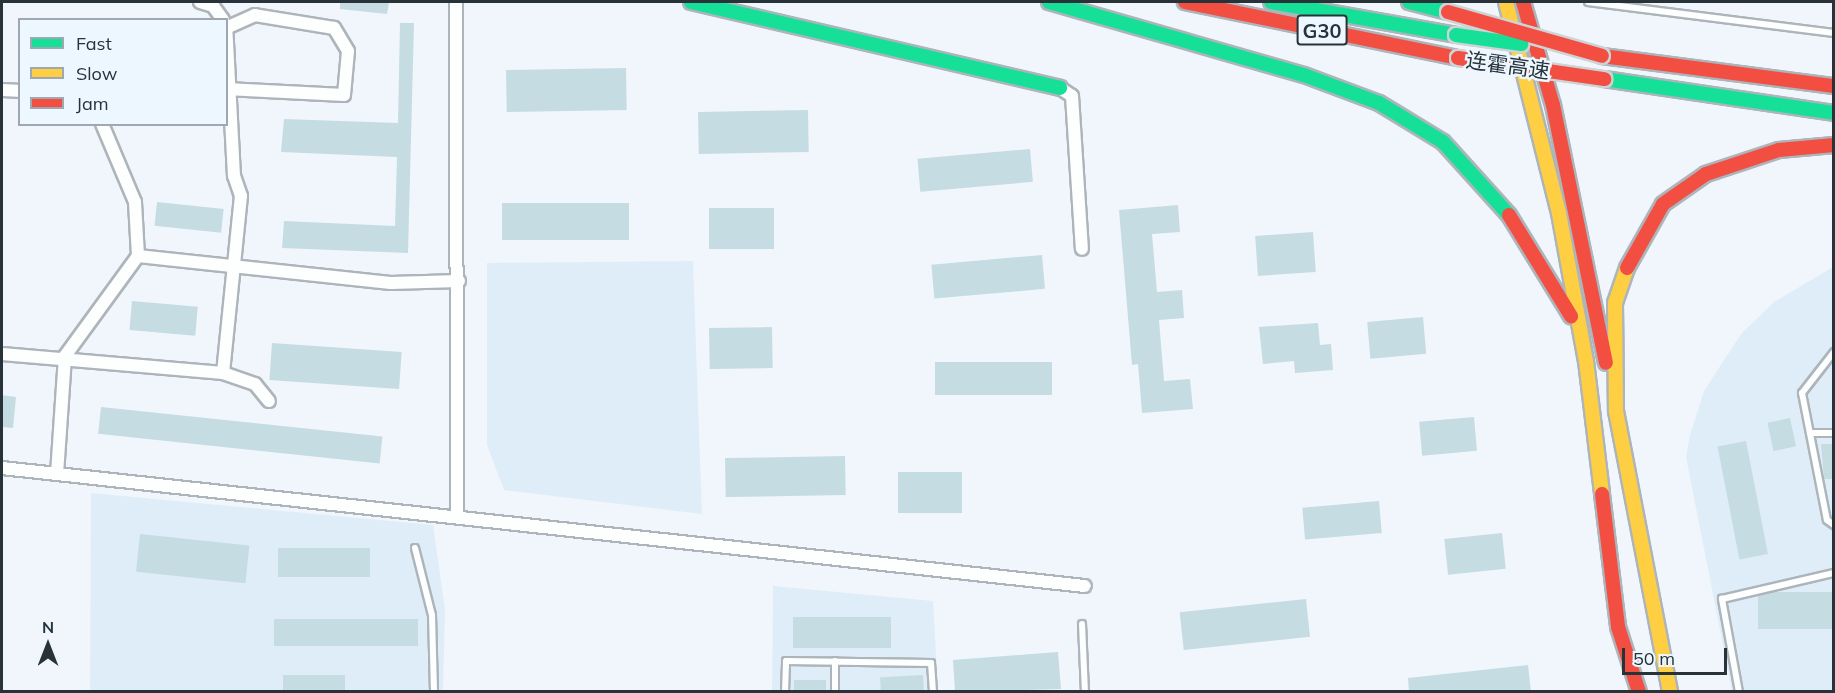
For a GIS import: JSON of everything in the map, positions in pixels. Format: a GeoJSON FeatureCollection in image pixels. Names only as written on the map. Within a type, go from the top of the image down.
{"type":"FeatureCollection","features":[{"type":"Feature","properties":{"kind":"main road"},"geometry":{"type":"LineString","coordinates":[[691,2],[1060,88]]}},
{"type":"Feature","properties":{"kind":"main road"},"geometry":{"type":"LineString","coordinates":[[1048,2],[1304,75],[1379,103],[1443,142],[1490,189],[1537,253],[1569,311],[1586,362]]}},
{"type":"Feature","properties":{"kind":"main road","name":"连霍高速"},"geometry":{"type":"LineString","coordinates":[[1185,2],[1458,58],[1833,112]]}},
{"type":"Feature","properties":{"kind":"main road","name":"连霍高速"},"geometry":{"type":"LineString","coordinates":[[1271,2],[1456,35],[1833,86]]}},
{"type":"Feature","properties":{"kind":"main road"},"geometry":{"type":"LineString","coordinates":[[1408,2],[1602,56]]}},
{"type":"Feature","properties":{"kind":"main road"},"geometry":{"type":"LineString","coordinates":[[1506,2],[1559,213],[1586,362],[1618,627],[1639,692]]}},
{"type":"Feature","properties":{"kind":"main road"},"geometry":{"type":"LineString","coordinates":[[1523,2],[1553,105],[1616,411],[1670,692]]}},
{"type":"Feature","properties":{"kind":"main road"},"geometry":{"type":"LineString","coordinates":[[1616,411],[1615,303],[1631,255],[1663,204],[1706,174],[1779,150],[1833,145]]}},
{"type":"Feature","properties":{"kind":"street"},"geometry":{"type":"LineString","coordinates":[[200,2],[213,6],[222,18]]}},
{"type":"Feature","properties":{"kind":"street"},"geometry":{"type":"LineString","coordinates":[[456,2],[459,281],[457,517]]}},
{"type":"Feature","properties":{"kind":"street"},"geometry":{"type":"LineString","coordinates":[[223,373],[241,196],[234,176],[228,89],[344,95],[348,51],[334,28],[255,15],[228,23]]}},
{"type":"Feature","properties":{"kind":"street"},"geometry":{"type":"LineString","coordinates":[[1060,88],[1072,96],[1082,249]]}},
{"type":"Feature","properties":{"kind":"street"},"geometry":{"type":"LineString","coordinates":[[2,90],[18,91]]}},
{"type":"Feature","properties":{"kind":"street"},"geometry":{"type":"LineString","coordinates":[[57,474],[65,356],[138,256],[135,202],[103,126]]}},
{"type":"Feature","properties":{"kind":"street"},"geometry":{"type":"LineString","coordinates":[[138,256],[391,283],[459,281]]}},
{"type":"Feature","properties":{"kind":"street"},"geometry":{"type":"LineString","coordinates":[[2,354],[65,356],[223,373],[255,384],[268,401]]}},
{"type":"Feature","properties":{"kind":"street"},"geometry":{"type":"LineString","coordinates":[[2,468],[1085,586]]}},
{"type":"Feature","properties":{"kind":"lane"},"geometry":{"type":"LineString","coordinates":[[1588,2],[1833,33]]}},
{"type":"Feature","properties":{"kind":"lane"},"geometry":{"type":"LineString","coordinates":[[1833,352],[1802,393],[1827,520],[1833,525]]}},
{"type":"Feature","properties":{"kind":"lane"},"geometry":{"type":"LineString","coordinates":[[1810,433],[1833,433]]}},
{"type":"Feature","properties":{"kind":"lane"},"geometry":{"type":"LineString","coordinates":[[415,548],[432,615],[434,692]]}},
{"type":"Feature","properties":{"kind":"lane"},"geometry":{"type":"LineString","coordinates":[[1739,692],[1722,599],[1833,573]]}},
{"type":"Feature","properties":{"kind":"lane"},"geometry":{"type":"LineString","coordinates":[[1082,624],[1084,692]]}},
{"type":"Feature","properties":{"kind":"lane"},"geometry":{"type":"LineString","coordinates":[[785,692],[786,661],[931,663],[933,692]]}},
{"type":"Feature","properties":{"kind":"lane"},"geometry":{"type":"LineString","coordinates":[[835,661],[835,692]]}},
{"type":"Feature","properties":{"kind":"shaded area"},"geometry":{"type":"Polygon","coordinates":[[[693,261],[702,514],[504,490],[487,445],[487,263],[693,261]]]}},
{"type":"Feature","properties":{"kind":"shaded area"},"geometry":{"type":"Polygon","coordinates":[[[1833,267],[1833,691],[1732,691],[1686,457],[1690,435],[1704,391],[1741,334],[1774,302],[1833,267]]]}},
{"type":"Feature","properties":{"kind":"shaded area"},"geometry":{"type":"Polygon","coordinates":[[[91,493],[433,525],[445,610],[443,691],[90,692],[91,493]]]}},
{"type":"Feature","properties":{"kind":"shaded area"},"geometry":{"type":"Polygon","coordinates":[[[773,586],[933,601],[938,691],[772,692],[773,586]]]}},
{"type":"Feature","properties":{"kind":"building"},"geometry":{"type":"Polygon","coordinates":[[[340,2],[389,2],[387,14],[340,9],[340,2]]]}},
{"type":"Feature","properties":{"kind":"building"},"geometry":{"type":"Polygon","coordinates":[[[400,23],[414,23],[408,253],[282,248],[284,221],[395,226],[397,157],[281,152],[284,119],[398,123],[400,23]]]}},
{"type":"Feature","properties":{"kind":"building"},"geometry":{"type":"Polygon","coordinates":[[[626,68],[627,110],[507,112],[506,70],[626,68]]]}},
{"type":"Feature","properties":{"kind":"building"},"geometry":{"type":"Polygon","coordinates":[[[808,110],[809,152],[699,154],[698,112],[808,110]]]}},
{"type":"Feature","properties":{"kind":"building"},"geometry":{"type":"Polygon","coordinates":[[[1030,149],[1033,182],[920,192],[917,159],[1030,149]]]}},
{"type":"Feature","properties":{"kind":"building"},"geometry":{"type":"Polygon","coordinates":[[[157,202],[224,209],[221,233],[154,226],[157,202]]]}},
{"type":"Feature","properties":{"kind":"building"},"geometry":{"type":"Polygon","coordinates":[[[502,203],[629,203],[629,240],[502,240],[502,203]]]}},
{"type":"Feature","properties":{"kind":"building"},"geometry":{"type":"Polygon","coordinates":[[[1178,205],[1180,232],[1152,234],[1157,292],[1182,290],[1184,318],[1159,320],[1164,381],[1190,379],[1193,409],[1142,413],[1138,364],[1132,365],[1119,210],[1178,205]]]}},
{"type":"Feature","properties":{"kind":"building"},"geometry":{"type":"Polygon","coordinates":[[[709,208],[774,208],[774,249],[709,249],[709,208]]]}},
{"type":"Feature","properties":{"kind":"building"},"geometry":{"type":"Polygon","coordinates":[[[1313,232],[1316,272],[1258,276],[1255,236],[1313,232]]]}},
{"type":"Feature","properties":{"kind":"building"},"geometry":{"type":"Polygon","coordinates":[[[1042,255],[1045,289],[934,299],[931,265],[1042,255]]]}},
{"type":"Feature","properties":{"kind":"building"},"geometry":{"type":"Polygon","coordinates":[[[132,301],[198,307],[195,336],[129,330],[132,301]]]}},
{"type":"Feature","properties":{"kind":"building"},"geometry":{"type":"Polygon","coordinates":[[[1423,317],[1426,354],[1370,359],[1367,322],[1423,317]]]}},
{"type":"Feature","properties":{"kind":"building"},"geometry":{"type":"Polygon","coordinates":[[[1318,323],[1320,345],[1331,344],[1333,370],[1295,373],[1294,361],[1263,364],[1259,327],[1318,323]]]}},
{"type":"Feature","properties":{"kind":"building"},"geometry":{"type":"Polygon","coordinates":[[[772,327],[773,368],[710,369],[709,328],[772,327]]]}},
{"type":"Feature","properties":{"kind":"building"},"geometry":{"type":"Polygon","coordinates":[[[272,343],[402,352],[399,389],[269,380],[272,343]]]}},
{"type":"Feature","properties":{"kind":"building"},"geometry":{"type":"Polygon","coordinates":[[[935,362],[1052,362],[1052,395],[935,395],[935,362]]]}},
{"type":"Feature","properties":{"kind":"building"},"geometry":{"type":"Polygon","coordinates":[[[2,395],[16,397],[13,428],[2,427],[2,395]]]}},
{"type":"Feature","properties":{"kind":"building"},"geometry":{"type":"Polygon","coordinates":[[[101,407],[382,437],[380,463],[98,434],[101,407]]]}},
{"type":"Feature","properties":{"kind":"building"},"geometry":{"type":"Polygon","coordinates":[[[1474,417],[1477,451],[1422,456],[1419,422],[1474,417]]]}},
{"type":"Feature","properties":{"kind":"building"},"geometry":{"type":"Polygon","coordinates":[[[1790,418],[1796,446],[1774,451],[1768,423],[1790,418]]]}},
{"type":"Feature","properties":{"kind":"building"},"geometry":{"type":"Polygon","coordinates":[[[1746,441],[1768,554],[1739,559],[1718,447],[1746,441]]]}},
{"type":"Feature","properties":{"kind":"building"},"geometry":{"type":"Polygon","coordinates":[[[1821,444],[1833,444],[1833,479],[1824,479],[1821,444]]]}},
{"type":"Feature","properties":{"kind":"building"},"geometry":{"type":"Polygon","coordinates":[[[845,456],[846,495],[726,497],[725,458],[845,456]]]}},
{"type":"Feature","properties":{"kind":"building"},"geometry":{"type":"Polygon","coordinates":[[[898,472],[962,472],[962,513],[898,513],[898,472]]]}},
{"type":"Feature","properties":{"kind":"building"},"geometry":{"type":"Polygon","coordinates":[[[1379,501],[1382,533],[1305,540],[1302,508],[1379,501]]]}},
{"type":"Feature","properties":{"kind":"building"},"geometry":{"type":"Polygon","coordinates":[[[1502,533],[1506,569],[1448,575],[1444,539],[1502,533]]]}},
{"type":"Feature","properties":{"kind":"building"},"geometry":{"type":"Polygon","coordinates":[[[140,534],[249,545],[245,583],[136,572],[140,534]]]}},
{"type":"Feature","properties":{"kind":"building"},"geometry":{"type":"Polygon","coordinates":[[[278,548],[370,548],[370,577],[278,577],[278,548]]]}},
{"type":"Feature","properties":{"kind":"building"},"geometry":{"type":"Polygon","coordinates":[[[1758,592],[1833,592],[1833,629],[1758,629],[1758,592]]]}},
{"type":"Feature","properties":{"kind":"building"},"geometry":{"type":"Polygon","coordinates":[[[1306,599],[1310,637],[1184,650],[1180,612],[1306,599]]]}},
{"type":"Feature","properties":{"kind":"building"},"geometry":{"type":"Polygon","coordinates":[[[793,617],[891,617],[891,648],[793,648],[793,617]]]}},
{"type":"Feature","properties":{"kind":"building"},"geometry":{"type":"Polygon","coordinates":[[[274,619],[418,619],[418,646],[274,646],[274,619]]]}},
{"type":"Feature","properties":{"kind":"building"},"geometry":{"type":"Polygon","coordinates":[[[1058,652],[1061,689],[955,692],[953,660],[1058,652]]]}},
{"type":"Feature","properties":{"kind":"building"},"geometry":{"type":"Polygon","coordinates":[[[1528,665],[1531,692],[1409,692],[1408,678],[1528,665]]]}},
{"type":"Feature","properties":{"kind":"building"},"geometry":{"type":"Polygon","coordinates":[[[283,675],[345,675],[345,692],[283,692],[283,675]]]}},
{"type":"Feature","properties":{"kind":"building"},"geometry":{"type":"Polygon","coordinates":[[[923,675],[924,692],[881,692],[880,677],[923,675]]]}},
{"type":"Feature","properties":{"kind":"building"},"geometry":{"type":"Polygon","coordinates":[[[794,680],[826,680],[826,692],[794,692],[794,680]]]}},
{"type":"Feature","properties":{"kind":"traffic: fast"},"geometry":{"type":"LineString","coordinates":[[691,2],[1060,88]]}},
{"type":"Feature","properties":{"kind":"traffic: fast"},"geometry":{"type":"LineString","coordinates":[[1049,2],[1304,75],[1379,103],[1443,142],[1509,215]]}},
{"type":"Feature","properties":{"kind":"traffic: fast"},"geometry":{"type":"LineString","coordinates":[[1271,2],[1456,35]]}},
{"type":"Feature","properties":{"kind":"traffic: fast"},"geometry":{"type":"LineString","coordinates":[[1409,2],[1448,12]]}},
{"type":"Feature","properties":{"kind":"traffic: fast"},"geometry":{"type":"LineString","coordinates":[[1456,35],[1521,44]]}},
{"type":"Feature","properties":{"kind":"traffic: fast"},"geometry":{"type":"LineString","coordinates":[[1604,79],[1834,113]]}},
{"type":"Feature","properties":{"kind":"traffic: slow"},"geometry":{"type":"LineString","coordinates":[[1506,2],[1559,213],[1586,361],[1602,494]]}},
{"type":"Feature","properties":{"kind":"traffic: slow"},"geometry":{"type":"LineString","coordinates":[[1627,268],[1615,303],[1616,411],[1670,692]]}},
{"type":"Feature","properties":{"kind":"traffic: jam"},"geometry":{"type":"LineString","coordinates":[[1185,2],[1458,58]]}},
{"type":"Feature","properties":{"kind":"traffic: jam"},"geometry":{"type":"LineString","coordinates":[[1523,2],[1553,105],[1606,363]]}},
{"type":"Feature","properties":{"kind":"traffic: jam"},"geometry":{"type":"LineString","coordinates":[[1448,12],[1602,56]]}},
{"type":"Feature","properties":{"kind":"traffic: jam"},"geometry":{"type":"LineString","coordinates":[[1602,56],[1834,86]]}},
{"type":"Feature","properties":{"kind":"traffic: jam"},"geometry":{"type":"LineString","coordinates":[[1458,58],[1604,79]]}},
{"type":"Feature","properties":{"kind":"traffic: jam"},"geometry":{"type":"LineString","coordinates":[[1627,268],[1663,204],[1706,174],[1779,150],[1834,145]]}},
{"type":"Feature","properties":{"kind":"traffic: jam"},"geometry":{"type":"LineString","coordinates":[[1509,215],[1571,316]]}},
{"type":"Feature","properties":{"kind":"traffic: jam"},"geometry":{"type":"LineString","coordinates":[[1602,494],[1618,627],[1639,692]]}}]}
